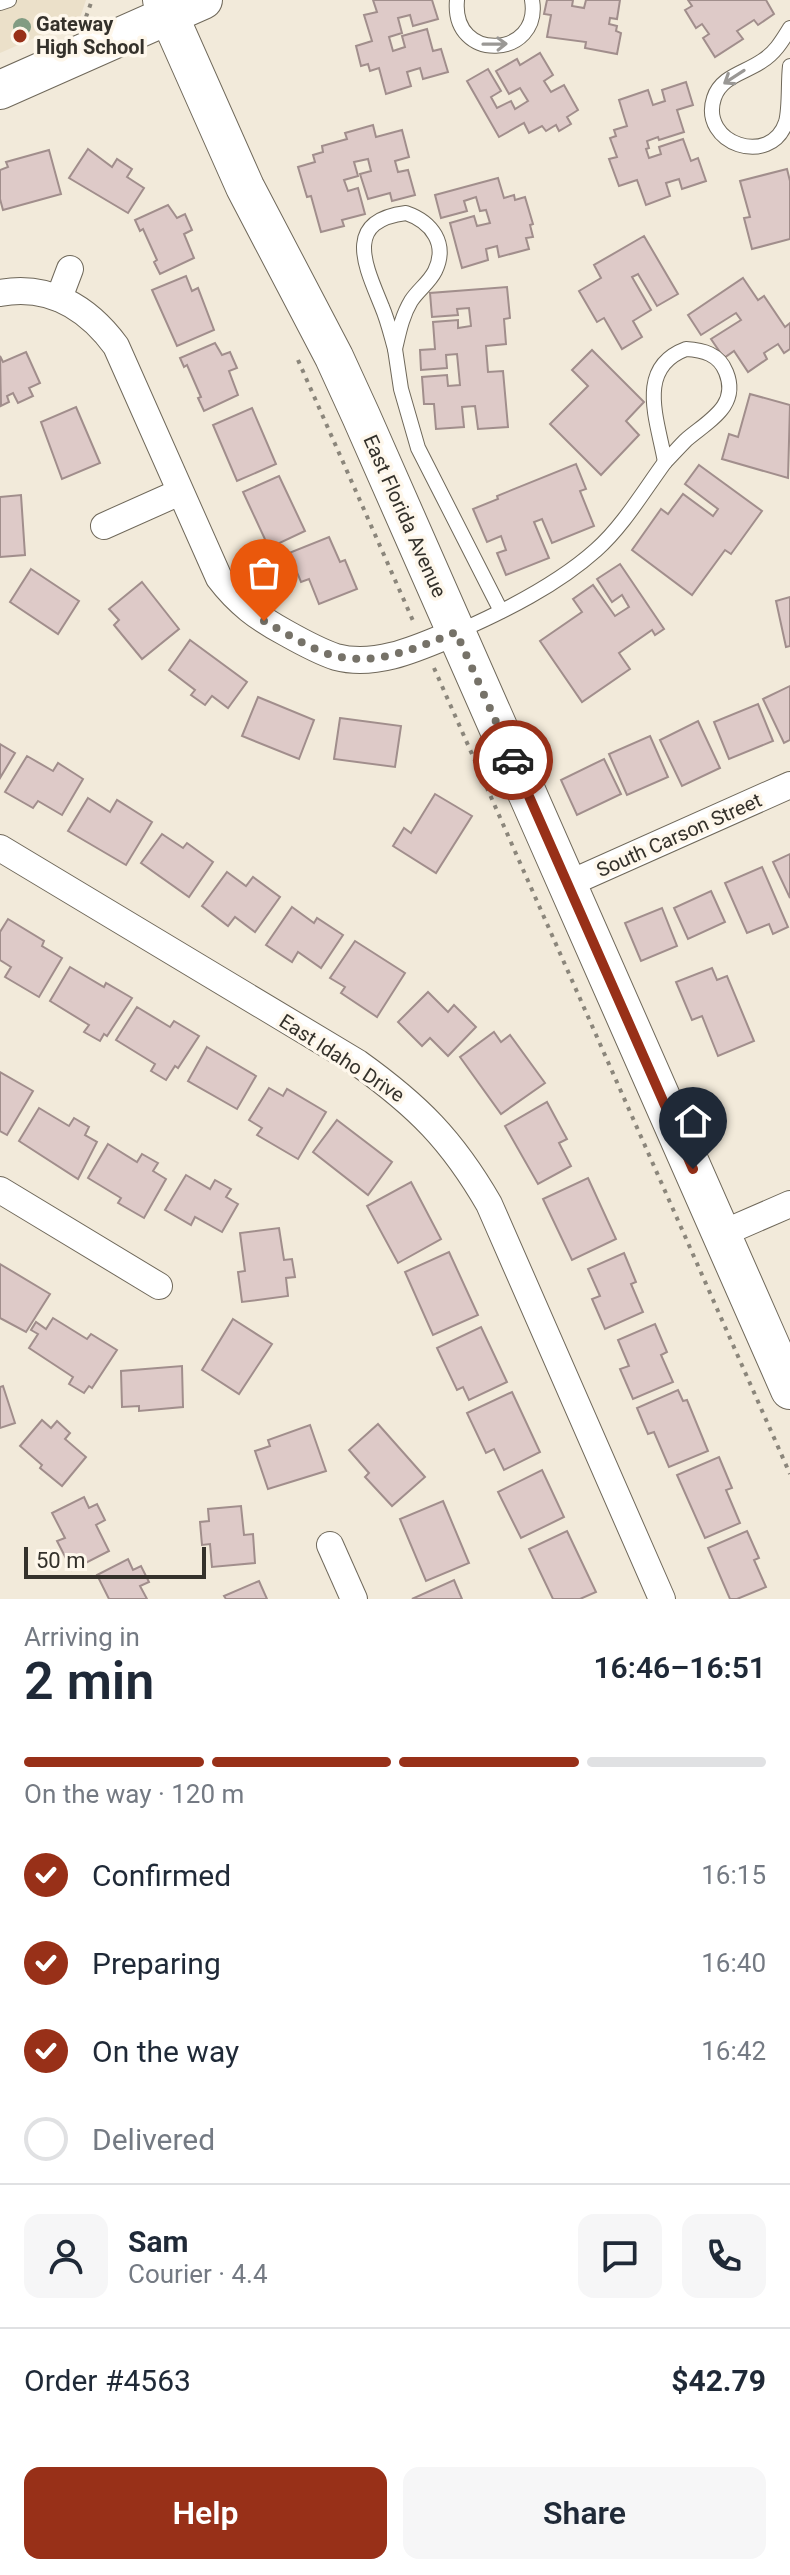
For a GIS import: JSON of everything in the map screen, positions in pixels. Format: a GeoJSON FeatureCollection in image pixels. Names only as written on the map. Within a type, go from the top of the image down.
{"type":"FeatureCollection","features":[{"type":"Feature","properties":{"kind":"street"},"geometry":{"type":"LineString","coordinates":[[0,90],[166,8],[203,0]]}},
{"type":"Feature","properties":{"kind":"street","name":"East Florida Avenue"},"geometry":{"type":"LineString","coordinates":[[166,8],[245,187],[339,369],[790,1390]]}},
{"type":"Feature","properties":{"kind":"street"},"geometry":{"type":"LineString","coordinates":[[59,298],[70,269]]}},
{"type":"Feature","properties":{"kind":"street"},"geometry":{"type":"LineString","coordinates":[[0,293],[37,292],[59,298],[85,312],[102,327],[116,346],[212,563],[230,593],[264,621],[340,658],[377,658],[417,648],[456,632]]}},
{"type":"Feature","properties":{"kind":"street"},"geometry":{"type":"LineString","coordinates":[[104,526],[180,492]]}},
{"type":"Feature","properties":{"kind":"street","name":"South Carson Street"},"geometry":{"type":"LineString","coordinates":[[568,884],[790,785]]}},
{"type":"Feature","properties":{"kind":"street","name":"East Idaho Drive"},"geometry":{"type":"LineString","coordinates":[[0,848],[358,1063],[398,1092],[449,1143],[489,1204],[662,1599]]}},
{"type":"Feature","properties":{"kind":"street"},"geometry":{"type":"LineString","coordinates":[[0,1190],[159,1286]]}},
{"type":"Feature","properties":{"kind":"street"},"geometry":{"type":"LineString","coordinates":[[721,1234],[790,1204]]}},
{"type":"Feature","properties":{"kind":"street"},"geometry":{"type":"LineString","coordinates":[[330,1545],[354,1599]]}},
{"type":"Feature","properties":{"kind":"lane"},"geometry":{"type":"LineString","coordinates":[[0,3],[9,0]]}},
{"type":"Feature","properties":{"kind":"lane"},"geometry":{"type":"LineString","coordinates":[[457,0],[459,25],[469,37],[482,45],[498,47],[523,35],[531,22],[532,0]]}},
{"type":"Feature","properties":{"kind":"lane"},"geometry":{"type":"LineString","coordinates":[[790,28],[778,47],[762,61],[732,77],[714,98],[712,114],[717,129],[727,140],[741,147],[756,148],[771,143],[780,134],[787,120],[790,66]]}},
{"type":"Feature","properties":{"kind":"lane"},"geometry":{"type":"LineString","coordinates":[[395,349],[409,304],[435,271],[440,256],[438,241],[431,227],[421,218],[406,213],[389,215],[375,223],[367,233],[362,248],[364,264],[395,349],[401,389],[418,448],[501,611]]}},
{"type":"Feature","properties":{"kind":"lane"},"geometry":{"type":"LineString","coordinates":[[456,632],[548,584],[596,551],[665,462],[684,441],[722,411],[729,397],[730,381],[724,367],[701,350],[686,349],[671,355],[660,366],[655,378],[654,391],[665,462]]}},
{"type":"Feature","properties":{"kind":"path"},"geometry":{"type":"LineString","coordinates":[[84,22],[92,0]]}},
{"type":"Feature","properties":{"kind":"path"},"geometry":{"type":"LineString","coordinates":[[439,680],[790,1474]]}},
{"type":"Feature","properties":{"kind":"shaded area","name":"Gateway High School"},"geometry":{"type":"Polygon","coordinates":[[[0,0],[86,0],[80,18],[0,53],[0,0]]]}},
{"type":"Feature","properties":{"kind":"building"},"geometry":{"type":"Polygon","coordinates":[[[373,0],[432,0],[438,19],[413,26],[410,15],[398,18],[402,33],[389,37],[393,51],[405,47],[402,36],[427,29],[433,51],[441,49],[448,72],[423,79],[420,68],[407,72],[411,86],[386,94],[379,68],[370,71],[368,64],[361,66],[356,46],[372,41],[364,15],[377,12],[373,0]]]}},
{"type":"Feature","properties":{"kind":"building"},"geometry":{"type":"Polygon","coordinates":[[[547,0],[573,0],[572,6],[584,8],[586,0],[620,0],[617,19],[610,18],[609,24],[617,26],[616,31],[621,33],[617,54],[585,48],[586,42],[547,37],[551,15],[544,14],[547,0]]]}},
{"type":"Feature","properties":{"kind":"building"},"geometry":{"type":"Polygon","coordinates":[[[688,0],[766,0],[774,14],[758,25],[754,20],[737,31],[743,39],[715,57],[703,38],[709,34],[702,24],[696,28],[685,10],[692,6],[688,0]]]}},
{"type":"Feature","properties":{"kind":"building"},"geometry":{"type":"Polygon","coordinates":[[[540,53],[553,75],[544,81],[551,92],[564,85],[578,110],[567,117],[571,124],[559,131],[556,125],[546,131],[542,126],[529,133],[524,123],[499,137],[467,81],[488,69],[501,91],[491,97],[497,108],[511,101],[515,109],[528,101],[520,88],[509,94],[496,71],[517,59],[520,65],[540,53]]]}},
{"type":"Feature","properties":{"kind":"building"},"geometry":{"type":"Polygon","coordinates":[[[686,82],[693,105],[677,110],[684,132],[647,141],[649,148],[646,149],[649,158],[661,154],[659,147],[683,139],[691,161],[698,158],[706,181],[682,189],[679,179],[666,183],[670,196],[646,205],[637,180],[619,186],[609,159],[617,157],[610,138],[616,136],[614,130],[627,126],[619,100],[648,90],[653,105],[665,101],[662,90],[686,82]]]}},
{"type":"Feature","properties":{"kind":"building"},"geometry":{"type":"Polygon","coordinates":[[[373,125],[376,137],[402,130],[409,157],[395,161],[398,172],[408,170],[415,195],[392,201],[390,193],[368,199],[360,174],[371,171],[368,159],[354,162],[358,176],[344,180],[348,191],[358,188],[365,214],[342,220],[344,226],[321,232],[311,196],[307,197],[298,167],[315,162],[313,155],[323,152],[322,146],[347,139],[345,133],[373,125]]]}},
{"type":"Feature","properties":{"kind":"building"},"geometry":{"type":"Polygon","coordinates":[[[88,149],[112,167],[117,159],[132,169],[127,177],[144,188],[128,213],[69,178],[88,149]]]}},
{"type":"Feature","properties":{"kind":"building"},"geometry":{"type":"Polygon","coordinates":[[[49,150],[61,194],[3,210],[0,170],[8,167],[6,162],[49,150]]]}},
{"type":"Feature","properties":{"kind":"building"},"geometry":{"type":"Polygon","coordinates":[[[787,169],[790,181],[790,239],[752,249],[744,218],[750,217],[740,181],[787,169]]]}},
{"type":"Feature","properties":{"kind":"building"},"geometry":{"type":"Polygon","coordinates":[[[498,178],[504,198],[514,195],[515,200],[525,197],[533,224],[530,225],[533,237],[526,238],[529,249],[499,257],[497,246],[486,249],[488,260],[462,268],[450,223],[474,216],[477,226],[490,223],[486,210],[480,211],[476,197],[464,201],[467,211],[441,218],[435,195],[498,178]]]}},
{"type":"Feature","properties":{"kind":"building"},"geometry":{"type":"Polygon","coordinates":[[[168,205],[177,218],[185,214],[192,230],[184,234],[194,258],[160,274],[143,229],[140,231],[135,220],[168,205]]]}},
{"type":"Feature","properties":{"kind":"building"},"geometry":{"type":"Polygon","coordinates":[[[644,236],[678,294],[657,306],[638,274],[632,277],[651,310],[633,321],[642,337],[622,349],[604,318],[597,322],[579,291],[601,278],[594,265],[644,236]]]}},
{"type":"Feature","properties":{"kind":"building"},"geometry":{"type":"Polygon","coordinates":[[[186,276],[192,291],[198,288],[214,330],[177,346],[152,290],[186,276]]]}},
{"type":"Feature","properties":{"kind":"building"},"geometry":{"type":"Polygon","coordinates":[[[743,278],[758,300],[764,296],[785,327],[790,323],[790,349],[784,353],[778,344],[764,353],[767,359],[748,372],[734,351],[724,358],[711,339],[741,320],[736,313],[701,335],[688,315],[743,278]]]}},
{"type":"Feature","properties":{"kind":"building"},"geometry":{"type":"Polygon","coordinates":[[[507,287],[510,318],[504,319],[506,344],[486,346],[488,372],[503,371],[508,427],[478,429],[475,406],[462,407],[464,427],[436,429],[434,404],[424,404],[422,377],[447,375],[448,386],[460,385],[457,354],[446,355],[447,368],[421,370],[420,350],[435,349],[433,322],[458,320],[458,328],[471,326],[469,308],[457,309],[458,315],[432,317],[430,293],[507,287]]]}},
{"type":"Feature","properties":{"kind":"building"},"geometry":{"type":"Polygon","coordinates":[[[215,343],[222,355],[230,352],[237,368],[229,371],[238,395],[204,411],[187,365],[184,367],[180,358],[215,343]]]}},
{"type":"Feature","properties":{"kind":"building"},"geometry":{"type":"Polygon","coordinates":[[[592,350],[644,402],[626,421],[639,435],[601,475],[550,424],[588,386],[572,370],[592,350]]]}},
{"type":"Feature","properties":{"kind":"building"},"geometry":{"type":"Polygon","coordinates":[[[26,352],[40,383],[29,388],[33,396],[18,403],[13,393],[7,396],[9,402],[1,406],[0,356],[3,362],[26,352]]]}},
{"type":"Feature","properties":{"kind":"building"},"geometry":{"type":"Polygon","coordinates":[[[750,394],[790,405],[788,478],[722,459],[729,434],[738,437],[750,394]]]}},
{"type":"Feature","properties":{"kind":"building"},"geometry":{"type":"Polygon","coordinates":[[[76,407],[100,463],[62,479],[41,422],[76,407]]]}},
{"type":"Feature","properties":{"kind":"building"},"geometry":{"type":"Polygon","coordinates":[[[252,408],[276,464],[237,481],[213,425],[252,408]]]}},
{"type":"Feature","properties":{"kind":"building"},"geometry":{"type":"Polygon","coordinates":[[[576,464],[586,489],[580,491],[594,526],[552,543],[542,519],[534,522],[549,558],[506,575],[497,553],[506,550],[501,536],[487,542],[473,509],[576,464]]]}},
{"type":"Feature","properties":{"kind":"building"},"geometry":{"type":"Polygon","coordinates":[[[699,465],[762,511],[731,554],[725,550],[692,595],[632,550],[661,509],[668,514],[683,494],[713,516],[718,509],[685,484],[699,465]]]}},
{"type":"Feature","properties":{"kind":"building"},"geometry":{"type":"Polygon","coordinates":[[[279,476],[305,531],[269,548],[243,492],[279,476]]]}},
{"type":"Feature","properties":{"kind":"building"},"geometry":{"type":"Polygon","coordinates":[[[21,495],[25,555],[0,557],[0,497],[21,495]]]}},
{"type":"Feature","properties":{"kind":"building"},"geometry":{"type":"Polygon","coordinates":[[[329,537],[340,562],[345,560],[357,589],[319,604],[309,579],[301,582],[289,553],[329,537]]]}},
{"type":"Feature","properties":{"kind":"building"},"geometry":{"type":"Polygon","coordinates":[[[620,564],[664,629],[655,635],[652,630],[619,653],[630,669],[582,702],[540,641],[582,612],[573,599],[593,585],[615,616],[629,607],[622,595],[612,602],[597,579],[620,564]]]}},
{"type":"Feature","properties":{"kind":"building"},"geometry":{"type":"Polygon","coordinates":[[[31,569],[79,601],[58,634],[10,602],[31,569]]]}},
{"type":"Feature","properties":{"kind":"building"},"geometry":{"type":"Polygon","coordinates":[[[142,582],[179,629],[142,659],[114,625],[119,620],[109,609],[142,582]]]}},
{"type":"Feature","properties":{"kind":"building"},"geometry":{"type":"Polygon","coordinates":[[[790,597],[790,646],[786,647],[776,601],[790,597]]]}},
{"type":"Feature","properties":{"kind":"building"},"geometry":{"type":"Polygon","coordinates":[[[190,640],[247,682],[228,708],[212,696],[205,705],[191,695],[195,690],[169,670],[190,640]]]}},
{"type":"Feature","properties":{"kind":"building"},"geometry":{"type":"Polygon","coordinates":[[[790,686],[790,740],[784,743],[763,699],[790,686]]]}},
{"type":"Feature","properties":{"kind":"building"},"geometry":{"type":"Polygon","coordinates":[[[258,697],[314,720],[299,759],[242,736],[258,697]]]}},
{"type":"Feature","properties":{"kind":"building"},"geometry":{"type":"Polygon","coordinates":[[[758,704],[773,741],[729,759],[714,722],[758,704]]]}},
{"type":"Feature","properties":{"kind":"building"},"geometry":{"type":"Polygon","coordinates":[[[340,718],[401,726],[395,767],[334,759],[340,718]]]}},
{"type":"Feature","properties":{"kind":"building"},"geometry":{"type":"Polygon","coordinates":[[[698,721],[720,768],[682,786],[660,740],[698,721]]]}},
{"type":"Feature","properties":{"kind":"building"},"geometry":{"type":"Polygon","coordinates":[[[650,736],[668,777],[627,795],[609,754],[650,736]]]}},
{"type":"Feature","properties":{"kind":"building"},"geometry":{"type":"Polygon","coordinates":[[[0,744],[15,753],[0,778],[0,744]]]}},
{"type":"Feature","properties":{"kind":"building"},"geometry":{"type":"Polygon","coordinates":[[[27,756],[53,771],[58,763],[83,779],[62,815],[38,801],[33,808],[5,792],[27,756]]]}},
{"type":"Feature","properties":{"kind":"building"},"geometry":{"type":"Polygon","coordinates":[[[604,759],[621,794],[577,815],[561,780],[604,759]]]}},
{"type":"Feature","properties":{"kind":"building"},"geometry":{"type":"Polygon","coordinates":[[[435,794],[472,816],[436,873],[393,846],[404,828],[411,833],[435,794]]]}},
{"type":"Feature","properties":{"kind":"building"},"geometry":{"type":"Polygon","coordinates":[[[88,798],[110,812],[117,800],[152,822],[126,865],[68,831],[88,798]]]}},
{"type":"Feature","properties":{"kind":"building"},"geometry":{"type":"Polygon","coordinates":[[[162,834],[183,848],[187,843],[213,862],[189,897],[141,863],[162,834]]]}},
{"type":"Feature","properties":{"kind":"building"},"geometry":{"type":"Polygon","coordinates":[[[790,854],[790,898],[773,862],[790,854]]]}},
{"type":"Feature","properties":{"kind":"building"},"geometry":{"type":"Polygon","coordinates":[[[762,867],[788,927],[773,934],[769,924],[747,933],[725,883],[762,867]]]}},
{"type":"Feature","properties":{"kind":"building"},"geometry":{"type":"Polygon","coordinates":[[[227,872],[246,886],[253,877],[280,897],[255,932],[235,917],[228,926],[202,906],[227,872]]]}},
{"type":"Feature","properties":{"kind":"building"},"geometry":{"type":"Polygon","coordinates":[[[711,891],[725,922],[688,939],[674,908],[711,891]]]}},
{"type":"Feature","properties":{"kind":"building"},"geometry":{"type":"Polygon","coordinates":[[[292,907],[314,923],[317,918],[343,935],[321,968],[298,952],[292,962],[266,945],[292,907]]]}},
{"type":"Feature","properties":{"kind":"building"},"geometry":{"type":"Polygon","coordinates":[[[662,908],[677,946],[641,961],[625,923],[662,908]]]}},
{"type":"Feature","properties":{"kind":"building"},"geometry":{"type":"Polygon","coordinates":[[[8,919],[44,941],[42,946],[62,958],[39,997],[5,977],[11,967],[0,960],[0,932],[8,919]]]}},
{"type":"Feature","properties":{"kind":"building"},"geometry":{"type":"Polygon","coordinates":[[[355,941],[405,973],[377,1017],[341,993],[345,987],[330,978],[355,941]]]}},
{"type":"Feature","properties":{"kind":"building"},"geometry":{"type":"Polygon","coordinates":[[[70,967],[104,987],[106,983],[132,998],[107,1036],[104,1034],[100,1041],[84,1032],[89,1025],[50,1001],[70,967]]]}},
{"type":"Feature","properties":{"kind":"building"},"geometry":{"type":"Polygon","coordinates":[[[712,968],[717,980],[727,976],[754,1041],[718,1056],[702,1016],[692,1020],[676,982],[712,968]]]}},
{"type":"Feature","properties":{"kind":"building"},"geometry":{"type":"Polygon","coordinates":[[[428,992],[448,1012],[454,1005],[476,1027],[448,1056],[430,1038],[422,1046],[398,1022],[428,992]]]}},
{"type":"Feature","properties":{"kind":"building"},"geometry":{"type":"Polygon","coordinates":[[[137,1007],[170,1027],[174,1021],[199,1036],[178,1068],[175,1066],[166,1080],[151,1071],[155,1064],[116,1040],[137,1007]]]}},
{"type":"Feature","properties":{"kind":"building"},"geometry":{"type":"Polygon","coordinates":[[[494,1032],[501,1042],[510,1035],[545,1083],[501,1114],[460,1057],[494,1032]]]}},
{"type":"Feature","properties":{"kind":"building"},"geometry":{"type":"Polygon","coordinates":[[[207,1047],[256,1076],[237,1109],[188,1081],[207,1047]]]}},
{"type":"Feature","properties":{"kind":"building"},"geometry":{"type":"Polygon","coordinates":[[[0,1072],[33,1091],[7,1135],[0,1131],[0,1072]]]}},
{"type":"Feature","properties":{"kind":"building"},"geometry":{"type":"Polygon","coordinates":[[[269,1088],[283,1096],[287,1089],[326,1112],[298,1159],[257,1135],[262,1128],[249,1120],[269,1088]]]}},
{"type":"Feature","properties":{"kind":"building"},"geometry":{"type":"Polygon","coordinates":[[[547,1102],[567,1139],[559,1143],[571,1166],[538,1184],[505,1126],[547,1102]]]}},
{"type":"Feature","properties":{"kind":"building"},"geometry":{"type":"Polygon","coordinates":[[[39,1108],[69,1126],[74,1118],[89,1127],[85,1135],[97,1142],[78,1179],[19,1141],[39,1108]]]}},
{"type":"Feature","properties":{"kind":"building"},"geometry":{"type":"Polygon","coordinates":[[[337,1120],[392,1162],[368,1195],[313,1152],[337,1120]]]}},
{"type":"Feature","properties":{"kind":"building"},"geometry":{"type":"Polygon","coordinates":[[[108,1144],[137,1162],[142,1154],[158,1163],[153,1171],[166,1179],[144,1218],[118,1203],[121,1198],[88,1178],[108,1144]]]}},
{"type":"Feature","properties":{"kind":"building"},"geometry":{"type":"Polygon","coordinates":[[[186,1175],[210,1189],[215,1180],[231,1189],[226,1197],[238,1204],[222,1232],[195,1217],[191,1225],[165,1210],[186,1175]]]}},
{"type":"Feature","properties":{"kind":"building"},"geometry":{"type":"Polygon","coordinates":[[[588,1178],[616,1239],[572,1260],[543,1199],[588,1178]]]}},
{"type":"Feature","properties":{"kind":"building"},"geometry":{"type":"Polygon","coordinates":[[[411,1182],[441,1239],[398,1263],[367,1206],[411,1182]]]}},
{"type":"Feature","properties":{"kind":"building"},"geometry":{"type":"Polygon","coordinates":[[[279,1228],[284,1260],[292,1259],[295,1277],[286,1278],[288,1296],[242,1302],[238,1272],[245,1271],[240,1233],[279,1228]]]}},
{"type":"Feature","properties":{"kind":"building"},"geometry":{"type":"Polygon","coordinates":[[[449,1252],[478,1315],[433,1335],[405,1272],[449,1252]]]}},
{"type":"Feature","properties":{"kind":"building"},"geometry":{"type":"Polygon","coordinates":[[[624,1253],[636,1282],[631,1284],[643,1312],[605,1329],[592,1299],[600,1296],[588,1269],[624,1253]]]}},
{"type":"Feature","properties":{"kind":"building"},"geometry":{"type":"Polygon","coordinates":[[[0,1264],[50,1294],[26,1332],[0,1318],[0,1264]]]}},
{"type":"Feature","properties":{"kind":"building"},"geometry":{"type":"Polygon","coordinates":[[[53,1318],[87,1339],[91,1334],[117,1350],[92,1388],[89,1386],[84,1393],[69,1384],[73,1377],[29,1348],[38,1334],[31,1330],[36,1322],[46,1329],[53,1318]]]}},
{"type":"Feature","properties":{"kind":"building"},"geometry":{"type":"Polygon","coordinates":[[[233,1319],[272,1344],[239,1394],[202,1370],[233,1319]]]}},
{"type":"Feature","properties":{"kind":"building"},"geometry":{"type":"Polygon","coordinates":[[[655,1324],[667,1352],[661,1355],[673,1382],[633,1399],[620,1369],[629,1366],[618,1340],[655,1324]]]}},
{"type":"Feature","properties":{"kind":"building"},"geometry":{"type":"Polygon","coordinates":[[[481,1327],[507,1382],[469,1400],[463,1387],[457,1390],[437,1348],[481,1327]]]}},
{"type":"Feature","properties":{"kind":"building"},"geometry":{"type":"Polygon","coordinates":[[[182,1366],[183,1407],[139,1411],[139,1406],[122,1407],[121,1371],[182,1366]]]}},
{"type":"Feature","properties":{"kind":"building"},"geometry":{"type":"Polygon","coordinates":[[[3,1386],[15,1423],[0,1428],[0,1387],[3,1386]]]}},
{"type":"Feature","properties":{"kind":"building"},"geometry":{"type":"Polygon","coordinates":[[[678,1390],[683,1401],[687,1400],[708,1451],[669,1467],[654,1432],[648,1434],[637,1408],[678,1390]]]}},
{"type":"Feature","properties":{"kind":"building"},"geometry":{"type":"Polygon","coordinates":[[[512,1392],[540,1452],[504,1470],[494,1449],[486,1453],[467,1413],[512,1392]]]}},
{"type":"Feature","properties":{"kind":"building"},"geometry":{"type":"Polygon","coordinates":[[[42,1420],[51,1428],[57,1421],[70,1433],[65,1439],[86,1457],[62,1486],[20,1446],[42,1420]]]}},
{"type":"Feature","properties":{"kind":"building"},"geometry":{"type":"Polygon","coordinates":[[[378,1424],[425,1477],[392,1506],[365,1477],[369,1473],[349,1450],[378,1424]]]}},
{"type":"Feature","properties":{"kind":"building"},"geometry":{"type":"Polygon","coordinates":[[[310,1425],[326,1471],[268,1489],[255,1451],[270,1446],[268,1440],[310,1425]]]}},
{"type":"Feature","properties":{"kind":"building"},"geometry":{"type":"Polygon","coordinates":[[[719,1457],[732,1488],[726,1490],[740,1523],[705,1538],[677,1475],[719,1457]]]}},
{"type":"Feature","properties":{"kind":"building"},"geometry":{"type":"Polygon","coordinates":[[[542,1470],[564,1517],[521,1538],[498,1492],[542,1470]]]}},
{"type":"Feature","properties":{"kind":"building"},"geometry":{"type":"Polygon","coordinates":[[[84,1497],[89,1508],[97,1504],[105,1520],[96,1525],[109,1551],[72,1570],[57,1541],[65,1538],[52,1513],[84,1497]]]}},
{"type":"Feature","properties":{"kind":"building"},"geometry":{"type":"Polygon","coordinates":[[[443,1501],[469,1563],[426,1581],[400,1519],[443,1501]]]}},
{"type":"Feature","properties":{"kind":"building"},"geometry":{"type":"Polygon","coordinates":[[[241,1506],[244,1535],[253,1534],[255,1563],[212,1567],[210,1544],[202,1545],[200,1522],[209,1521],[208,1509],[241,1506]]]}},
{"type":"Feature","properties":{"kind":"building"},"geometry":{"type":"Polygon","coordinates":[[[567,1531],[596,1592],[580,1599],[553,1599],[529,1549],[567,1531]]]}},
{"type":"Feature","properties":{"kind":"building"},"geometry":{"type":"Polygon","coordinates":[[[747,1531],[759,1558],[754,1560],[766,1587],[730,1599],[708,1548],[747,1531]]]}},
{"type":"Feature","properties":{"kind":"building"},"geometry":{"type":"Polygon","coordinates":[[[128,1559],[133,1570],[141,1566],[149,1582],[140,1586],[147,1599],[109,1599],[97,1575],[128,1559]]]}},
{"type":"Feature","properties":{"kind":"building"},"geometry":{"type":"Polygon","coordinates":[[[454,1580],[462,1599],[412,1599],[454,1580]]]}},
{"type":"Feature","properties":{"kind":"building"},"geometry":{"type":"Polygon","coordinates":[[[259,1581],[267,1599],[226,1599],[224,1596],[259,1581]]]}},
{"type":"Feature","properties":{"kind":"way so far"},"geometry":{"type":"LineString","coordinates":[[264,621],[321,651],[340,658],[360,660],[395,655],[456,632],[513,760]]}},
{"type":"Feature","properties":{"kind":"place","name":"Gateway High School"},"geometry":{"type":"Point","coordinates":[20,36]}},
{"type":"Feature","properties":{"kind":"route"},"geometry":{"type":"LineString","coordinates":[[513,760],[693,1169]]}}]}
